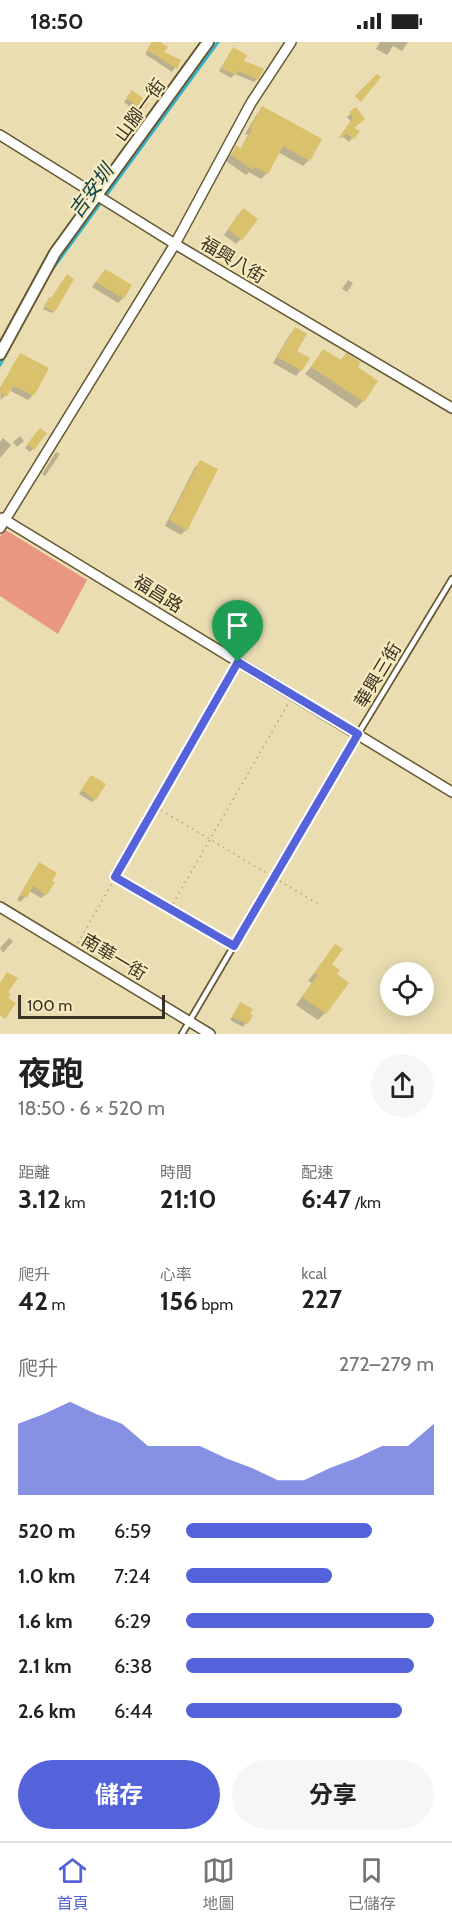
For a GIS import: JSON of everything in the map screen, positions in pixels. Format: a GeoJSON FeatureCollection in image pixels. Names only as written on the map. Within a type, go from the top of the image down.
{"type":"FeatureCollection","features":[{"type":"Feature","properties":{"kind":"street","name":"山腳一街"},"geometry":{"type":"LineString","coordinates":[[0,354],[55,253],[102,199],[208,42]]}},
{"type":"Feature","properties":{"kind":"street"},"geometry":{"type":"LineString","coordinates":[[2,521],[175,244],[251,103],[291,42]]}},
{"type":"Feature","properties":{"kind":"street","name":"福興八街"},"geometry":{"type":"LineString","coordinates":[[0,135],[175,244],[452,408]]}},
{"type":"Feature","properties":{"kind":"street","name":"福昌路"},"geometry":{"type":"LineString","coordinates":[[2,521],[452,792]]}},
{"type":"Feature","properties":{"kind":"street","name":"南華一街"},"geometry":{"type":"LineString","coordinates":[[0,907],[210,1034]]}},
{"type":"Feature","properties":{"kind":"lane","name":"華興三街"},"geometry":{"type":"LineString","coordinates":[[182,1034],[452,579]]}},
{"type":"Feature","properties":{"kind":"path"},"geometry":{"type":"LineString","coordinates":[[73,951],[238,662]]}},
{"type":"Feature","properties":{"kind":"path"},"geometry":{"type":"LineString","coordinates":[[170,909],[293,696]]}},
{"type":"Feature","properties":{"kind":"path"},"geometry":{"type":"LineString","coordinates":[[155,807],[320,905]]}},
{"type":"Feature","properties":{"kind":"path"},"geometry":{"type":"LineString","coordinates":[[115,877],[234,946]]}},
{"type":"Feature","properties":{"kind":"shaded area"},"geometry":{"type":"Polygon","coordinates":[[[4,529],[87,580],[58,634],[0,596],[0,537],[4,529]]]}},
{"type":"Feature","properties":{"kind":"building"},"geometry":{"type":"Polygon","coordinates":[[[152,42],[160,42],[168,47],[164,52],[181,60],[177,69],[147,50],[152,42]]]}},
{"type":"Feature","properties":{"kind":"building"},"geometry":{"type":"Polygon","coordinates":[[[233,47],[247,55],[244,61],[264,69],[258,80],[238,71],[236,75],[221,68],[233,47]]]}},
{"type":"Feature","properties":{"kind":"building"},"geometry":{"type":"Polygon","coordinates":[[[377,74],[381,77],[361,102],[355,96],[377,74]]]}},
{"type":"Feature","properties":{"kind":"building"},"geometry":{"type":"Polygon","coordinates":[[[132,90],[149,103],[142,111],[126,98],[132,90]]]}},
{"type":"Feature","properties":{"kind":"building"},"geometry":{"type":"Polygon","coordinates":[[[262,106],[322,139],[310,161],[283,146],[268,174],[255,167],[253,170],[231,155],[236,145],[241,149],[262,106]]]}},
{"type":"Feature","properties":{"kind":"building"},"geometry":{"type":"Polygon","coordinates":[[[356,107],[365,119],[354,128],[360,131],[354,139],[346,134],[342,138],[340,136],[353,118],[349,112],[356,107]]]}},
{"type":"Feature","properties":{"kind":"building"},"geometry":{"type":"Polygon","coordinates":[[[243,208],[258,219],[242,240],[228,229],[243,208]]]}},
{"type":"Feature","properties":{"kind":"building"},"geometry":{"type":"Polygon","coordinates":[[[105,269],[132,285],[124,299],[96,282],[105,269]]]}},
{"type":"Feature","properties":{"kind":"building"},"geometry":{"type":"Polygon","coordinates":[[[67,274],[74,279],[55,312],[45,307],[49,297],[51,298],[67,274]]]}},
{"type":"Feature","properties":{"kind":"building"},"geometry":{"type":"Polygon","coordinates":[[[295,327],[307,334],[297,351],[310,358],[302,371],[277,357],[295,327]]]}},
{"type":"Feature","properties":{"kind":"building"},"geometry":{"type":"Polygon","coordinates":[[[323,349],[341,360],[346,353],[361,362],[358,367],[378,381],[364,402],[311,367],[323,349]]]}},
{"type":"Feature","properties":{"kind":"building"},"geometry":{"type":"Polygon","coordinates":[[[20,353],[49,368],[34,396],[14,386],[6,397],[0,392],[0,388],[20,353]]]}},
{"type":"Feature","properties":{"kind":"building"},"geometry":{"type":"Polygon","coordinates":[[[40,428],[47,433],[34,450],[27,444],[40,428]]]}},
{"type":"Feature","properties":{"kind":"building"},"geometry":{"type":"Polygon","coordinates":[[[200,460],[218,469],[187,531],[169,520],[200,460]]]}},
{"type":"Feature","properties":{"kind":"building"},"geometry":{"type":"Polygon","coordinates":[[[91,775],[106,784],[96,800],[81,790],[91,775]]]}},
{"type":"Feature","properties":{"kind":"building"},"geometry":{"type":"Polygon","coordinates":[[[39,862],[57,873],[52,881],[55,882],[47,895],[33,886],[27,898],[20,895],[39,862]]]}},
{"type":"Feature","properties":{"kind":"building"},"geometry":{"type":"Polygon","coordinates":[[[335,944],[343,949],[332,964],[340,970],[337,974],[349,983],[326,1014],[302,997],[318,975],[314,973],[335,944]]]}},
{"type":"Feature","properties":{"kind":"building"},"geometry":{"type":"Polygon","coordinates":[[[7,972],[18,978],[8,992],[11,994],[8,998],[16,1003],[5,1019],[0,1015],[0,983],[7,972]]]}},
{"type":"Feature","properties":{"kind":"building"},"geometry":{"type":"Polygon","coordinates":[[[240,1002],[253,1009],[250,1014],[253,1015],[248,1024],[232,1017],[240,1002]]]}},
{"type":"Feature","properties":{"kind":"waterway","name":"吉安圳"},"geometry":{"type":"LineString","coordinates":[[51,271],[218,42]]}},
{"type":"Feature","properties":{"kind":"waterway","name":"吉安圳"},"geometry":{"type":"LineString","coordinates":[[0,365],[6,354]]}},
{"type":"Feature","properties":{"kind":"route"},"geometry":{"type":"LineString","coordinates":[[238,662],[358,734],[234,946],[115,877],[238,662]]}}]}
